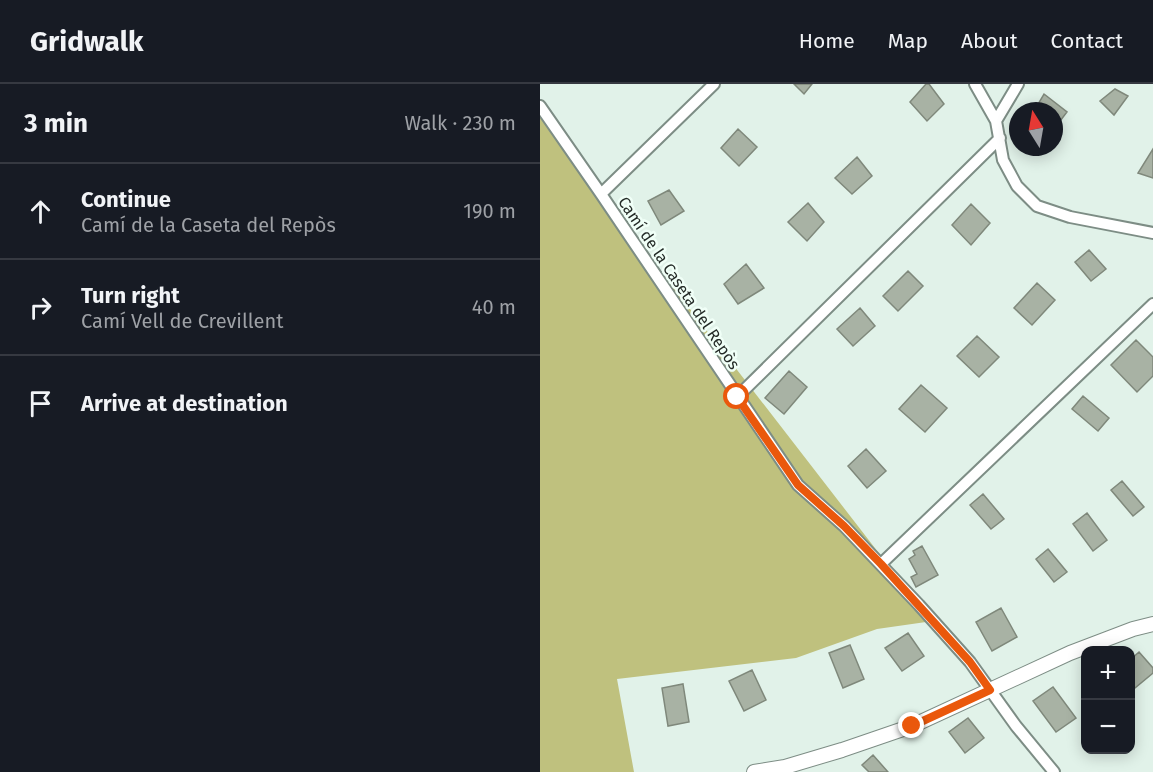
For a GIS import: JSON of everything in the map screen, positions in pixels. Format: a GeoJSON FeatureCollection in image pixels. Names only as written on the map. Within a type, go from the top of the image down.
{"type":"FeatureCollection","features":[{"type":"Feature","properties":{"kind":"street"},"geometry":{"type":"LineString","coordinates":[[601,194],[714,84]]}},
{"type":"Feature","properties":{"kind":"street"},"geometry":{"type":"LineString","coordinates":[[975,84],[996,121],[1003,160],[1017,186],[1037,206],[1070,217],[1153,233]]}},
{"type":"Feature","properties":{"kind":"street"},"geometry":{"type":"LineString","coordinates":[[996,121],[1018,84]]}},
{"type":"Feature","properties":{"kind":"street","name":"Camí de la Caseta del Repòs"},"geometry":{"type":"LineString","coordinates":[[540,106],[798,485],[844,526],[881,564],[970,662],[1016,726],[1054,772]]}},
{"type":"Feature","properties":{"kind":"street"},"geometry":{"type":"LineString","coordinates":[[737,397],[999,138]]}},
{"type":"Feature","properties":{"kind":"street"},"geometry":{"type":"LineString","coordinates":[[881,564],[1153,304]]}},
{"type":"Feature","properties":{"kind":"street"},"geometry":{"type":"LineString","coordinates":[[754,772],[785,767],[912,726],[1070,653],[1133,629],[1153,624]]}},
{"type":"Feature","properties":{"kind":"green space"},"geometry":{"type":"Polygon","coordinates":[[[540,106],[601,194],[933,621],[877,629],[796,658],[617,679],[634,772],[540,772],[540,106]]]}},
{"type":"Feature","properties":{"kind":"building"},"geometry":{"type":"Polygon","coordinates":[[[794,84],[812,84],[804,94],[794,84]]]}},
{"type":"Feature","properties":{"kind":"building"},"geometry":{"type":"Polygon","coordinates":[[[926,84],[929,84],[944,104],[927,121],[910,102],[926,84]]]}},
{"type":"Feature","properties":{"kind":"building"},"geometry":{"type":"Polygon","coordinates":[[[1115,89],[1128,96],[1114,115],[1100,101],[1115,89]]]}},
{"type":"Feature","properties":{"kind":"building"},"geometry":{"type":"Polygon","coordinates":[[[1044,94],[1054,102],[1039,102],[1044,94]]]}},
{"type":"Feature","properties":{"kind":"building"},"geometry":{"type":"Polygon","coordinates":[[[738,129],[757,147],[739,166],[721,148],[738,129]]]}},
{"type":"Feature","properties":{"kind":"building"},"geometry":{"type":"Polygon","coordinates":[[[1153,149],[1153,178],[1138,173],[1153,149]]]}},
{"type":"Feature","properties":{"kind":"building"},"geometry":{"type":"Polygon","coordinates":[[[857,157],[872,176],[852,194],[835,178],[857,157]]]}},
{"type":"Feature","properties":{"kind":"building"},"geometry":{"type":"Polygon","coordinates":[[[669,190],[684,211],[661,225],[648,201],[669,190]]]}},
{"type":"Feature","properties":{"kind":"building"},"geometry":{"type":"Polygon","coordinates":[[[808,203],[824,222],[807,241],[788,222],[808,203]]]}},
{"type":"Feature","properties":{"kind":"building"},"geometry":{"type":"Polygon","coordinates":[[[971,204],[990,223],[971,245],[952,225],[971,204]]]}},
{"type":"Feature","properties":{"kind":"building"},"geometry":{"type":"Polygon","coordinates":[[[1089,250],[1106,269],[1091,281],[1075,262],[1089,250]]]}},
{"type":"Feature","properties":{"kind":"building"},"geometry":{"type":"Polygon","coordinates":[[[746,264],[764,288],[738,304],[724,284],[746,264]]]}},
{"type":"Feature","properties":{"kind":"building"},"geometry":{"type":"Polygon","coordinates":[[[908,271],[923,286],[898,311],[883,296],[908,271]]]}},
{"type":"Feature","properties":{"kind":"building"},"geometry":{"type":"Polygon","coordinates":[[[1037,283],[1055,300],[1032,325],[1014,308],[1037,283]]]}},
{"type":"Feature","properties":{"kind":"building"},"geometry":{"type":"Polygon","coordinates":[[[860,308],[875,326],[853,346],[837,329],[860,308]]]}},
{"type":"Feature","properties":{"kind":"building"},"geometry":{"type":"Polygon","coordinates":[[[977,336],[999,357],[979,377],[957,356],[977,336]]]}},
{"type":"Feature","properties":{"kind":"building"},"geometry":{"type":"Polygon","coordinates":[[[1136,340],[1153,357],[1153,376],[1137,392],[1111,365],[1136,340]]]}},
{"type":"Feature","properties":{"kind":"building"},"geometry":{"type":"Polygon","coordinates":[[[789,371],[807,387],[784,414],[765,398],[789,371]]]}},
{"type":"Feature","properties":{"kind":"building"},"geometry":{"type":"Polygon","coordinates":[[[921,385],[947,408],[925,432],[899,409],[921,385]]]}},
{"type":"Feature","properties":{"kind":"building"},"geometry":{"type":"Polygon","coordinates":[[[1083,396],[1109,418],[1098,431],[1072,409],[1083,396]]]}},
{"type":"Feature","properties":{"kind":"building"},"geometry":{"type":"Polygon","coordinates":[[[866,449],[886,471],[867,488],[848,466],[866,449]]]}},
{"type":"Feature","properties":{"kind":"building"},"geometry":{"type":"Polygon","coordinates":[[[1122,481],[1144,507],[1133,516],[1111,490],[1122,481]]]}},
{"type":"Feature","properties":{"kind":"building"},"geometry":{"type":"Polygon","coordinates":[[[983,494],[1004,519],[991,529],[970,505],[983,494]]]}},
{"type":"Feature","properties":{"kind":"building"},"geometry":{"type":"Polygon","coordinates":[[[1087,513],[1107,540],[1093,551],[1073,524],[1087,513]]]}},
{"type":"Feature","properties":{"kind":"building"},"geometry":{"type":"Polygon","coordinates":[[[922,546],[938,575],[916,587],[911,577],[917,574],[909,559],[915,555],[913,551],[922,546]]]}},
{"type":"Feature","properties":{"kind":"building"},"geometry":{"type":"Polygon","coordinates":[[[1048,549],[1067,572],[1054,582],[1036,559],[1048,549]]]}},
{"type":"Feature","properties":{"kind":"building"},"geometry":{"type":"Polygon","coordinates":[[[1001,608],[1017,637],[992,651],[976,622],[1001,608]]]}},
{"type":"Feature","properties":{"kind":"building"},"geometry":{"type":"Polygon","coordinates":[[[908,633],[924,656],[902,671],[885,648],[908,633]]]}},
{"type":"Feature","properties":{"kind":"building"},"geometry":{"type":"Polygon","coordinates":[[[850,645],[864,679],[843,688],[829,653],[850,645]]]}},
{"type":"Feature","properties":{"kind":"building"},"geometry":{"type":"Polygon","coordinates":[[[1139,652],[1153,668],[1153,673],[1135,688],[1135,656],[1139,652]]]}},
{"type":"Feature","properties":{"kind":"building"},"geometry":{"type":"Polygon","coordinates":[[[752,670],[766,700],[744,711],[729,681],[752,670]]]}},
{"type":"Feature","properties":{"kind":"building"},"geometry":{"type":"Polygon","coordinates":[[[683,684],[689,722],[668,726],[662,688],[683,684]]]}},
{"type":"Feature","properties":{"kind":"building"},"geometry":{"type":"Polygon","coordinates":[[[1053,687],[1076,718],[1056,732],[1033,701],[1053,687]]]}},
{"type":"Feature","properties":{"kind":"building"},"geometry":{"type":"Polygon","coordinates":[[[968,718],[984,738],[965,753],[949,732],[968,718]]]}},
{"type":"Feature","properties":{"kind":"building"},"geometry":{"type":"Polygon","coordinates":[[[873,755],[888,772],[869,772],[862,765],[873,755]]]}},
{"type":"Feature","properties":{"kind":"route"},"geometry":{"type":"LineString","coordinates":[[737,397],[798,485],[844,526],[919,604],[970,662],[990,690],[912,726]]}}]}
